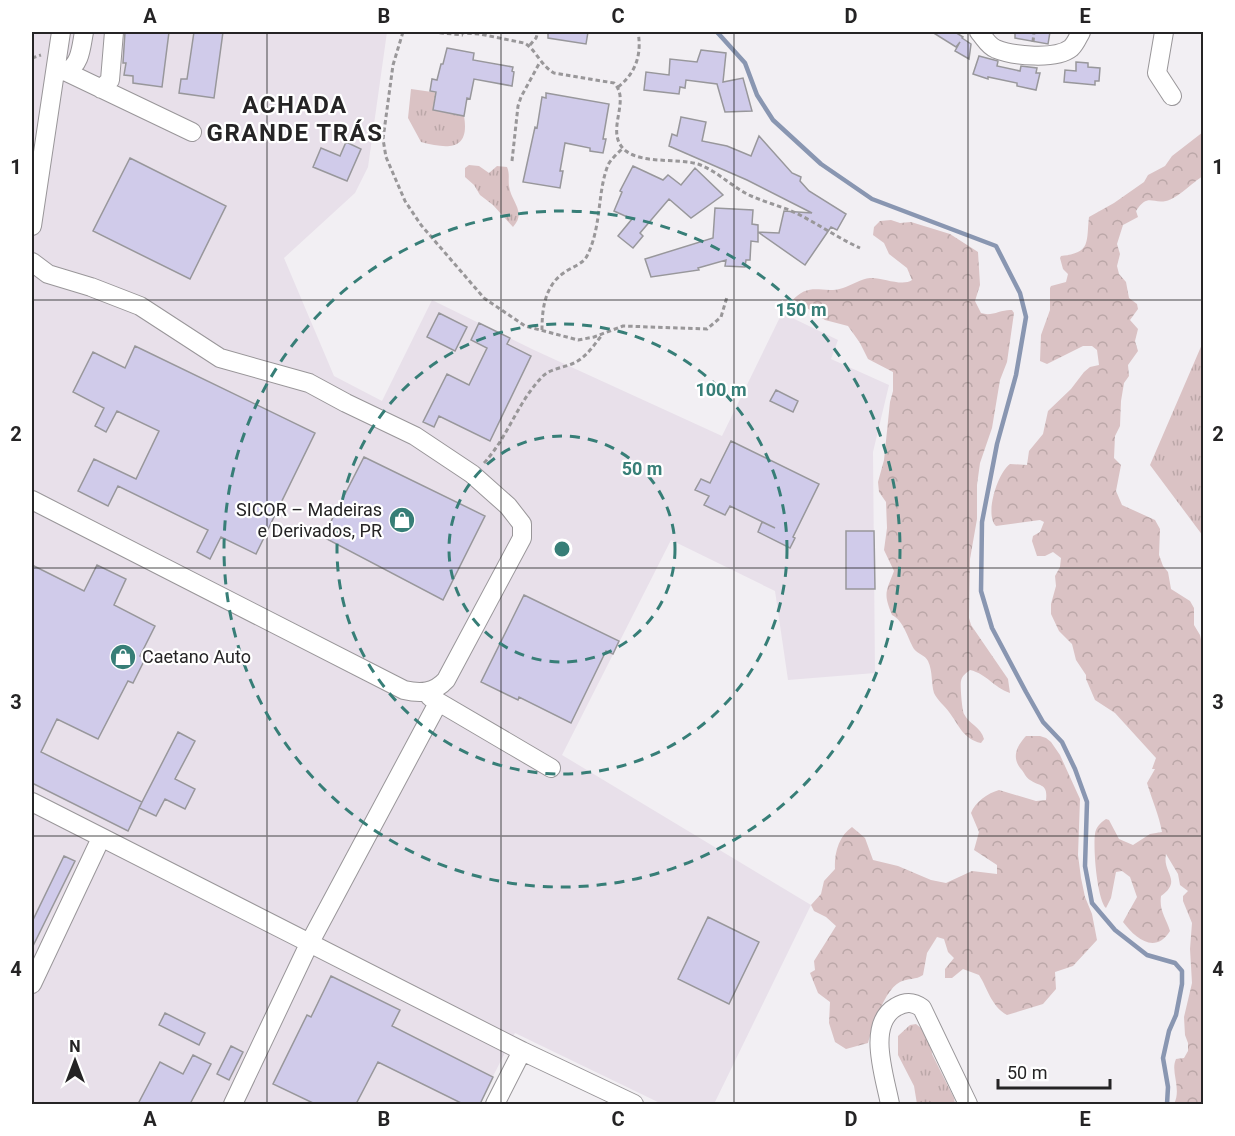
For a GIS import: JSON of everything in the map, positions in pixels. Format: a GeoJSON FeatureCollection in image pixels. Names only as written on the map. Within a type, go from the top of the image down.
{"type":"FeatureCollection","features":[{"type":"Feature","properties":{"kind":"street"},"geometry":{"type":"LineString","coordinates":[[32,226],[61,70],[62,32]]}},
{"type":"Feature","properties":{"kind":"street"},"geometry":{"type":"LineString","coordinates":[[61,70],[75,66],[84,32]]}},
{"type":"Feature","properties":{"kind":"street"},"geometry":{"type":"LineString","coordinates":[[101,89],[110,80],[114,32]]}},
{"type":"Feature","properties":{"kind":"street"},"geometry":{"type":"LineString","coordinates":[[979,32],[995,49],[1048,55],[1056,55],[1069,49],[1081,32]]}},
{"type":"Feature","properties":{"kind":"street"},"geometry":{"type":"LineString","coordinates":[[1164,32],[1157,73],[1172,96]]}},
{"type":"Feature","properties":{"kind":"street"},"geometry":{"type":"LineString","coordinates":[[61,70],[192,132]]}},
{"type":"Feature","properties":{"kind":"street"},"geometry":{"type":"LineString","coordinates":[[32,262],[48,274],[91,287],[140,306],[220,358],[309,383],[415,436],[472,474],[508,506],[522,524],[522,538],[446,680],[434,691],[233,1104]]}},
{"type":"Feature","properties":{"kind":"street"},"geometry":{"type":"LineString","coordinates":[[32,500],[404,690],[431,698],[551,768]]}},
{"type":"Feature","properties":{"kind":"street"},"geometry":{"type":"LineString","coordinates":[[32,802],[522,1051],[634,1104]]}},
{"type":"Feature","properties":{"kind":"street"},"geometry":{"type":"LineString","coordinates":[[32,984],[101,838]]}},
{"type":"Feature","properties":{"kind":"street"},"geometry":{"type":"LineString","coordinates":[[890,1104],[879,1036],[881,1024],[894,1008],[904,1003],[915,1003],[922,1008],[968,1104]]}},
{"type":"Feature","properties":{"kind":"street"},"geometry":{"type":"LineString","coordinates":[[495,1104],[522,1051]]}},
{"type":"Feature","properties":{"kind":"path"},"geometry":{"type":"LineString","coordinates":[[403,32],[393,65],[383,139],[386,157],[405,201],[421,225],[484,298],[525,326],[578,340],[623,327],[707,329],[721,317],[727,297]]}},
{"type":"Feature","properties":{"kind":"path"},"geometry":{"type":"LineString","coordinates":[[432,32],[453,35],[480,34]]}},
{"type":"Feature","properties":{"kind":"path"},"geometry":{"type":"LineString","coordinates":[[460,32],[530,45],[545,68],[554,73],[614,83],[618,87],[620,98],[617,138],[623,148],[636,156],[696,164],[708,169],[748,195],[796,213],[860,248]]}},
{"type":"Feature","properties":{"kind":"path"},"geometry":{"type":"LineString","coordinates":[[530,45],[538,32]]}},
{"type":"Feature","properties":{"kind":"path"},"geometry":{"type":"LineString","coordinates":[[618,87],[629,79],[636,64],[639,52],[638,32]]}},
{"type":"Feature","properties":{"kind":"path"},"geometry":{"type":"LineString","coordinates":[[512,161],[520,97],[540,62]]}},
{"type":"Feature","properties":{"kind":"path"},"geometry":{"type":"LineString","coordinates":[[542,330],[548,290],[555,280],[584,261],[597,228],[609,164],[623,148]]}},
{"type":"Feature","properties":{"kind":"path"},"geometry":{"type":"LineString","coordinates":[[472,474],[501,442],[517,409],[544,374],[575,363],[603,333]]}},
{"type":"Feature","properties":{"kind":"shaded area"},"geometry":{"type":"Polygon","coordinates":[[[32,32],[387,32],[368,167],[355,193],[284,258],[334,376],[382,401],[432,300],[534,350],[722,436],[782,313],[838,340],[831,359],[889,385],[873,452],[875,673],[788,680],[775,591],[671,540],[562,755],[811,905],[714,1104],[662,1104],[515,1033],[479,1104],[32,1104],[32,32]]]}},
{"type":"Feature","properties":{"kind":"green space"},"geometry":{"type":"Polygon","coordinates":[[[411,89],[439,93],[435,98],[433,110],[464,116],[464,136],[460,141],[448,146],[421,142],[408,118],[411,89]]]}},
{"type":"Feature","properties":{"kind":"green space"},"geometry":{"type":"Polygon","coordinates":[[[1203,132],[1203,176],[1170,200],[1144,202],[1136,211],[1138,217],[1123,225],[1117,244],[1120,254],[1117,266],[1119,274],[1126,282],[1129,298],[1137,304],[1138,309],[1130,320],[1138,329],[1135,341],[1138,351],[1128,365],[1129,376],[1124,383],[1120,426],[1115,436],[1114,458],[1121,465],[1116,491],[1122,505],[1155,520],[1160,529],[1159,555],[1168,572],[1171,589],[1190,601],[1194,608],[1194,625],[1200,635],[1203,648],[1203,1104],[1174,1104],[1177,1092],[1174,1069],[1176,1059],[1184,1058],[1188,1051],[1184,1017],[1192,983],[1190,949],[1192,923],[1183,896],[1188,891],[1180,885],[1178,874],[1166,854],[1171,881],[1161,896],[1161,901],[1170,931],[1158,942],[1145,942],[1133,934],[1123,922],[1137,897],[1130,877],[1122,871],[1116,872],[1111,898],[1106,908],[1100,895],[1096,873],[1095,834],[1096,829],[1106,819],[1109,820],[1119,839],[1133,845],[1150,834],[1162,832],[1147,783],[1155,769],[1152,769],[1156,758],[1115,713],[1095,700],[1086,675],[1076,660],[1072,644],[1059,631],[1051,614],[1051,604],[1056,586],[1055,576],[1060,567],[1061,558],[1053,552],[1045,556],[1037,556],[1032,541],[1033,536],[1040,532],[1044,522],[1040,520],[996,526],[991,513],[997,484],[1005,469],[1010,464],[1027,465],[1029,451],[1043,434],[1048,411],[1071,389],[1084,372],[1090,367],[1099,365],[1097,350],[1092,346],[1083,346],[1047,364],[1040,361],[1041,335],[1050,310],[1050,288],[1066,282],[1068,274],[1063,269],[1061,256],[1083,249],[1087,239],[1089,217],[1144,182],[1148,175],[1165,166],[1172,156],[1203,132]]]}},
{"type":"Feature","properties":{"kind":"green space"},"geometry":{"type":"Polygon","coordinates":[[[469,165],[479,166],[489,173],[497,166],[507,167],[510,192],[519,217],[513,227],[465,177],[465,168],[469,165]]]}},
{"type":"Feature","properties":{"kind":"green space"},"geometry":{"type":"Polygon","coordinates":[[[891,220],[900,223],[911,222],[950,234],[978,252],[980,285],[975,301],[981,313],[1012,310],[1014,313],[1007,362],[1000,380],[992,428],[980,463],[977,485],[977,519],[970,559],[969,618],[971,625],[1008,679],[1010,693],[986,677],[970,670],[962,678],[963,712],[978,728],[984,739],[981,743],[966,735],[935,696],[928,661],[914,649],[902,625],[892,615],[887,602],[887,588],[894,571],[884,550],[887,528],[886,502],[879,492],[878,482],[884,460],[893,391],[893,372],[868,359],[848,326],[825,320],[804,306],[791,302],[798,295],[810,290],[836,290],[867,279],[897,282],[912,280],[907,268],[889,254],[884,243],[873,235],[874,227],[880,221],[891,220]]]}},
{"type":"Feature","properties":{"kind":"green space"},"geometry":{"type":"Polygon","coordinates":[[[1203,342],[1203,536],[1150,465],[1203,342]]]}},
{"type":"Feature","properties":{"kind":"green space"},"geometry":{"type":"Polygon","coordinates":[[[1026,736],[1040,736],[1051,742],[1060,755],[1080,799],[1078,855],[1085,897],[1092,914],[1097,940],[1073,966],[1055,972],[1056,989],[1043,1004],[1007,1015],[993,1002],[979,975],[963,969],[952,978],[945,978],[945,969],[954,958],[948,952],[944,939],[937,937],[927,953],[923,975],[900,982],[889,992],[880,1009],[868,1043],[846,1049],[835,1042],[829,1023],[830,1002],[818,993],[810,973],[815,970],[814,961],[836,926],[826,917],[814,911],[811,905],[821,894],[824,881],[835,869],[835,857],[841,840],[852,827],[865,838],[873,860],[898,866],[931,880],[946,883],[972,871],[997,874],[997,865],[974,850],[979,832],[971,813],[982,798],[999,790],[1036,801],[1046,800],[1046,791],[1043,786],[1027,778],[1016,760],[1018,748],[1026,736]]]}},
{"type":"Feature","properties":{"kind":"green space"},"geometry":{"type":"Polygon","coordinates":[[[916,1024],[926,1032],[931,1043],[932,1054],[955,1104],[917,1104],[914,1086],[898,1055],[898,1036],[910,1025],[916,1024]]]}},
{"type":"Feature","properties":{"kind":"building"},"geometry":{"type":"Polygon","coordinates":[[[125,32],[169,32],[162,87],[133,83],[133,76],[124,75],[125,32]]]}},
{"type":"Feature","properties":{"kind":"building"},"geometry":{"type":"Polygon","coordinates":[[[194,32],[223,32],[214,98],[179,93],[181,79],[187,79],[194,32]]]}},
{"type":"Feature","properties":{"kind":"building"},"geometry":{"type":"Polygon","coordinates":[[[548,32],[588,32],[586,44],[548,38],[548,32]]]}},
{"type":"Feature","properties":{"kind":"building"},"geometry":{"type":"Polygon","coordinates":[[[932,32],[955,32],[963,37],[971,44],[969,59],[955,51],[960,42],[956,47],[932,32]]]}},
{"type":"Feature","properties":{"kind":"building"},"geometry":{"type":"Polygon","coordinates":[[[1015,32],[1050,32],[1048,44],[1015,38],[1015,32]]]}},
{"type":"Feature","properties":{"kind":"building"},"geometry":{"type":"Polygon","coordinates":[[[447,48],[474,53],[473,60],[513,67],[512,86],[474,79],[470,99],[467,98],[464,116],[433,110],[436,92],[430,91],[432,79],[437,80],[447,48]]]}},
{"type":"Feature","properties":{"kind":"building"},"geometry":{"type":"Polygon","coordinates":[[[701,50],[726,53],[723,82],[743,78],[752,111],[725,112],[717,84],[686,80],[685,88],[680,87],[679,94],[644,90],[646,72],[669,75],[670,59],[697,62],[701,50]]]}},
{"type":"Feature","properties":{"kind":"building"},"geometry":{"type":"Polygon","coordinates":[[[979,56],[998,61],[997,66],[1020,71],[1021,66],[1037,68],[1036,73],[1040,73],[1036,90],[1017,86],[1017,83],[988,77],[988,79],[973,74],[979,56]]]}},
{"type":"Feature","properties":{"kind":"building"},"geometry":{"type":"Polygon","coordinates":[[[1076,62],[1088,63],[1088,67],[1100,68],[1099,81],[1095,81],[1095,85],[1064,82],[1065,70],[1076,71],[1076,62]]]}},
{"type":"Feature","properties":{"kind":"building"},"geometry":{"type":"Polygon","coordinates":[[[546,93],[609,104],[603,153],[565,143],[560,171],[563,171],[560,188],[523,182],[535,127],[537,128],[542,97],[546,98],[546,93]]]}},
{"type":"Feature","properties":{"kind":"building"},"geometry":{"type":"Polygon","coordinates":[[[681,117],[706,122],[702,141],[727,146],[751,156],[759,136],[792,173],[801,177],[800,181],[809,191],[846,214],[837,230],[831,227],[805,265],[758,232],[779,233],[784,211],[812,213],[747,180],[669,146],[672,134],[677,136],[681,117]]]}},
{"type":"Feature","properties":{"kind":"building"},"geometry":{"type":"Polygon","coordinates":[[[346,142],[361,149],[347,181],[313,167],[321,148],[340,156],[346,142]]]}},
{"type":"Feature","properties":{"kind":"building"},"geometry":{"type":"Polygon","coordinates":[[[130,158],[226,206],[190,279],[93,231],[130,158]]]}},
{"type":"Feature","properties":{"kind":"building"},"geometry":{"type":"Polygon","coordinates":[[[633,166],[663,180],[668,175],[681,185],[695,168],[723,195],[691,218],[669,199],[640,233],[643,236],[633,248],[618,236],[632,219],[614,211],[622,192],[620,191],[633,166]]]}},
{"type":"Feature","properties":{"kind":"building"},"geometry":{"type":"Polygon","coordinates":[[[715,208],[753,210],[752,224],[758,225],[758,242],[751,241],[750,260],[746,260],[745,267],[725,266],[726,260],[698,268],[699,270],[651,277],[645,259],[713,238],[715,208]]]}},
{"type":"Feature","properties":{"kind":"building"},"geometry":{"type":"Polygon","coordinates":[[[439,313],[467,327],[455,351],[427,337],[439,313]]]}},
{"type":"Feature","properties":{"kind":"building"},"geometry":{"type":"Polygon","coordinates":[[[479,323],[510,338],[507,344],[531,356],[490,441],[439,416],[434,427],[423,422],[447,374],[469,385],[487,348],[471,340],[479,323]]]}},
{"type":"Feature","properties":{"kind":"building"},"geometry":{"type":"Polygon","coordinates":[[[135,346],[315,433],[256,554],[221,537],[210,559],[197,552],[208,530],[118,486],[108,506],[78,491],[94,459],[136,479],[159,431],[117,411],[106,432],[95,426],[104,408],[73,392],[93,352],[125,368],[135,346]]]}},
{"type":"Feature","properties":{"kind":"building"},"geometry":{"type":"Polygon","coordinates":[[[776,390],[798,401],[793,412],[770,401],[776,390]]]}},
{"type":"Feature","properties":{"kind":"building"},"geometry":{"type":"Polygon","coordinates":[[[731,441],[819,484],[793,537],[795,538],[790,548],[758,532],[762,522],[775,528],[730,506],[725,515],[704,505],[709,496],[695,490],[701,479],[710,483],[731,441]]]}},
{"type":"Feature","properties":{"kind":"building"},"geometry":{"type":"Polygon","coordinates":[[[364,457],[485,516],[443,600],[323,537],[364,457]]]}},
{"type":"Feature","properties":{"kind":"building"},"geometry":{"type":"Polygon","coordinates":[[[846,531],[874,531],[875,589],[846,589],[846,531]]]}},
{"type":"Feature","properties":{"kind":"building"},"geometry":{"type":"Polygon","coordinates":[[[32,565],[84,591],[97,565],[126,579],[114,605],[155,626],[140,656],[145,659],[133,683],[128,681],[98,739],[57,719],[41,752],[142,802],[128,831],[32,783],[32,565]]]}},
{"type":"Feature","properties":{"kind":"building"},"geometry":{"type":"Polygon","coordinates":[[[524,595],[619,641],[613,654],[606,651],[571,723],[519,697],[518,700],[481,682],[524,595]]]}},
{"type":"Feature","properties":{"kind":"building"},"geometry":{"type":"Polygon","coordinates":[[[178,732],[195,741],[175,779],[195,789],[185,809],[165,799],[156,816],[139,808],[178,732]]]}},
{"type":"Feature","properties":{"kind":"building"},"geometry":{"type":"Polygon","coordinates":[[[64,856],[75,861],[32,948],[32,922],[64,856]]]}},
{"type":"Feature","properties":{"kind":"building"},"geometry":{"type":"Polygon","coordinates":[[[708,917],[759,942],[729,1004],[678,979],[708,917]]]}},
{"type":"Feature","properties":{"kind":"building"},"geometry":{"type":"Polygon","coordinates":[[[331,976],[400,1010],[392,1026],[493,1077],[480,1104],[463,1104],[378,1062],[356,1104],[315,1104],[273,1084],[307,1015],[311,1017],[331,976]]]}},
{"type":"Feature","properties":{"kind":"building"},"geometry":{"type":"Polygon","coordinates":[[[165,1013],[205,1033],[199,1045],[159,1025],[165,1013]]]}},
{"type":"Feature","properties":{"kind":"building"},"geometry":{"type":"Polygon","coordinates":[[[231,1046],[243,1052],[229,1080],[217,1074],[231,1046]]]}},
{"type":"Feature","properties":{"kind":"building"},"geometry":{"type":"Polygon","coordinates":[[[193,1055],[211,1064],[190,1104],[138,1104],[160,1062],[183,1074],[193,1055]]]}},
{"type":"Feature","properties":{"kind":"waterway"},"geometry":{"type":"LineString","coordinates":[[717,32],[745,63],[757,95],[773,120],[821,164],[872,199],[996,246],[1020,293],[1026,317],[1016,375],[997,444],[982,522],[981,591],[992,628],[1043,722],[1062,742],[1087,802],[1085,866],[1092,903],[1115,930],[1147,955],[1175,963],[1182,971],[1176,1015],[1169,1031],[1163,1058],[1168,1087],[1167,1104]]}},
{"type":"Feature","properties":{"kind":"place","name":"SICOR – Madeiras e Derivados, PR"},"geometry":{"type":"Point","coordinates":[402,520]}},
{"type":"Feature","properties":{"kind":"place","name":"Caetano Auto"},"geometry":{"type":"Point","coordinates":[123,657]}},
{"type":"Feature","properties":{"kind":"district","name":"ACHADA GRANDE TRÁS"},"geometry":{"type":"Point","coordinates":[295,119]}}]}
